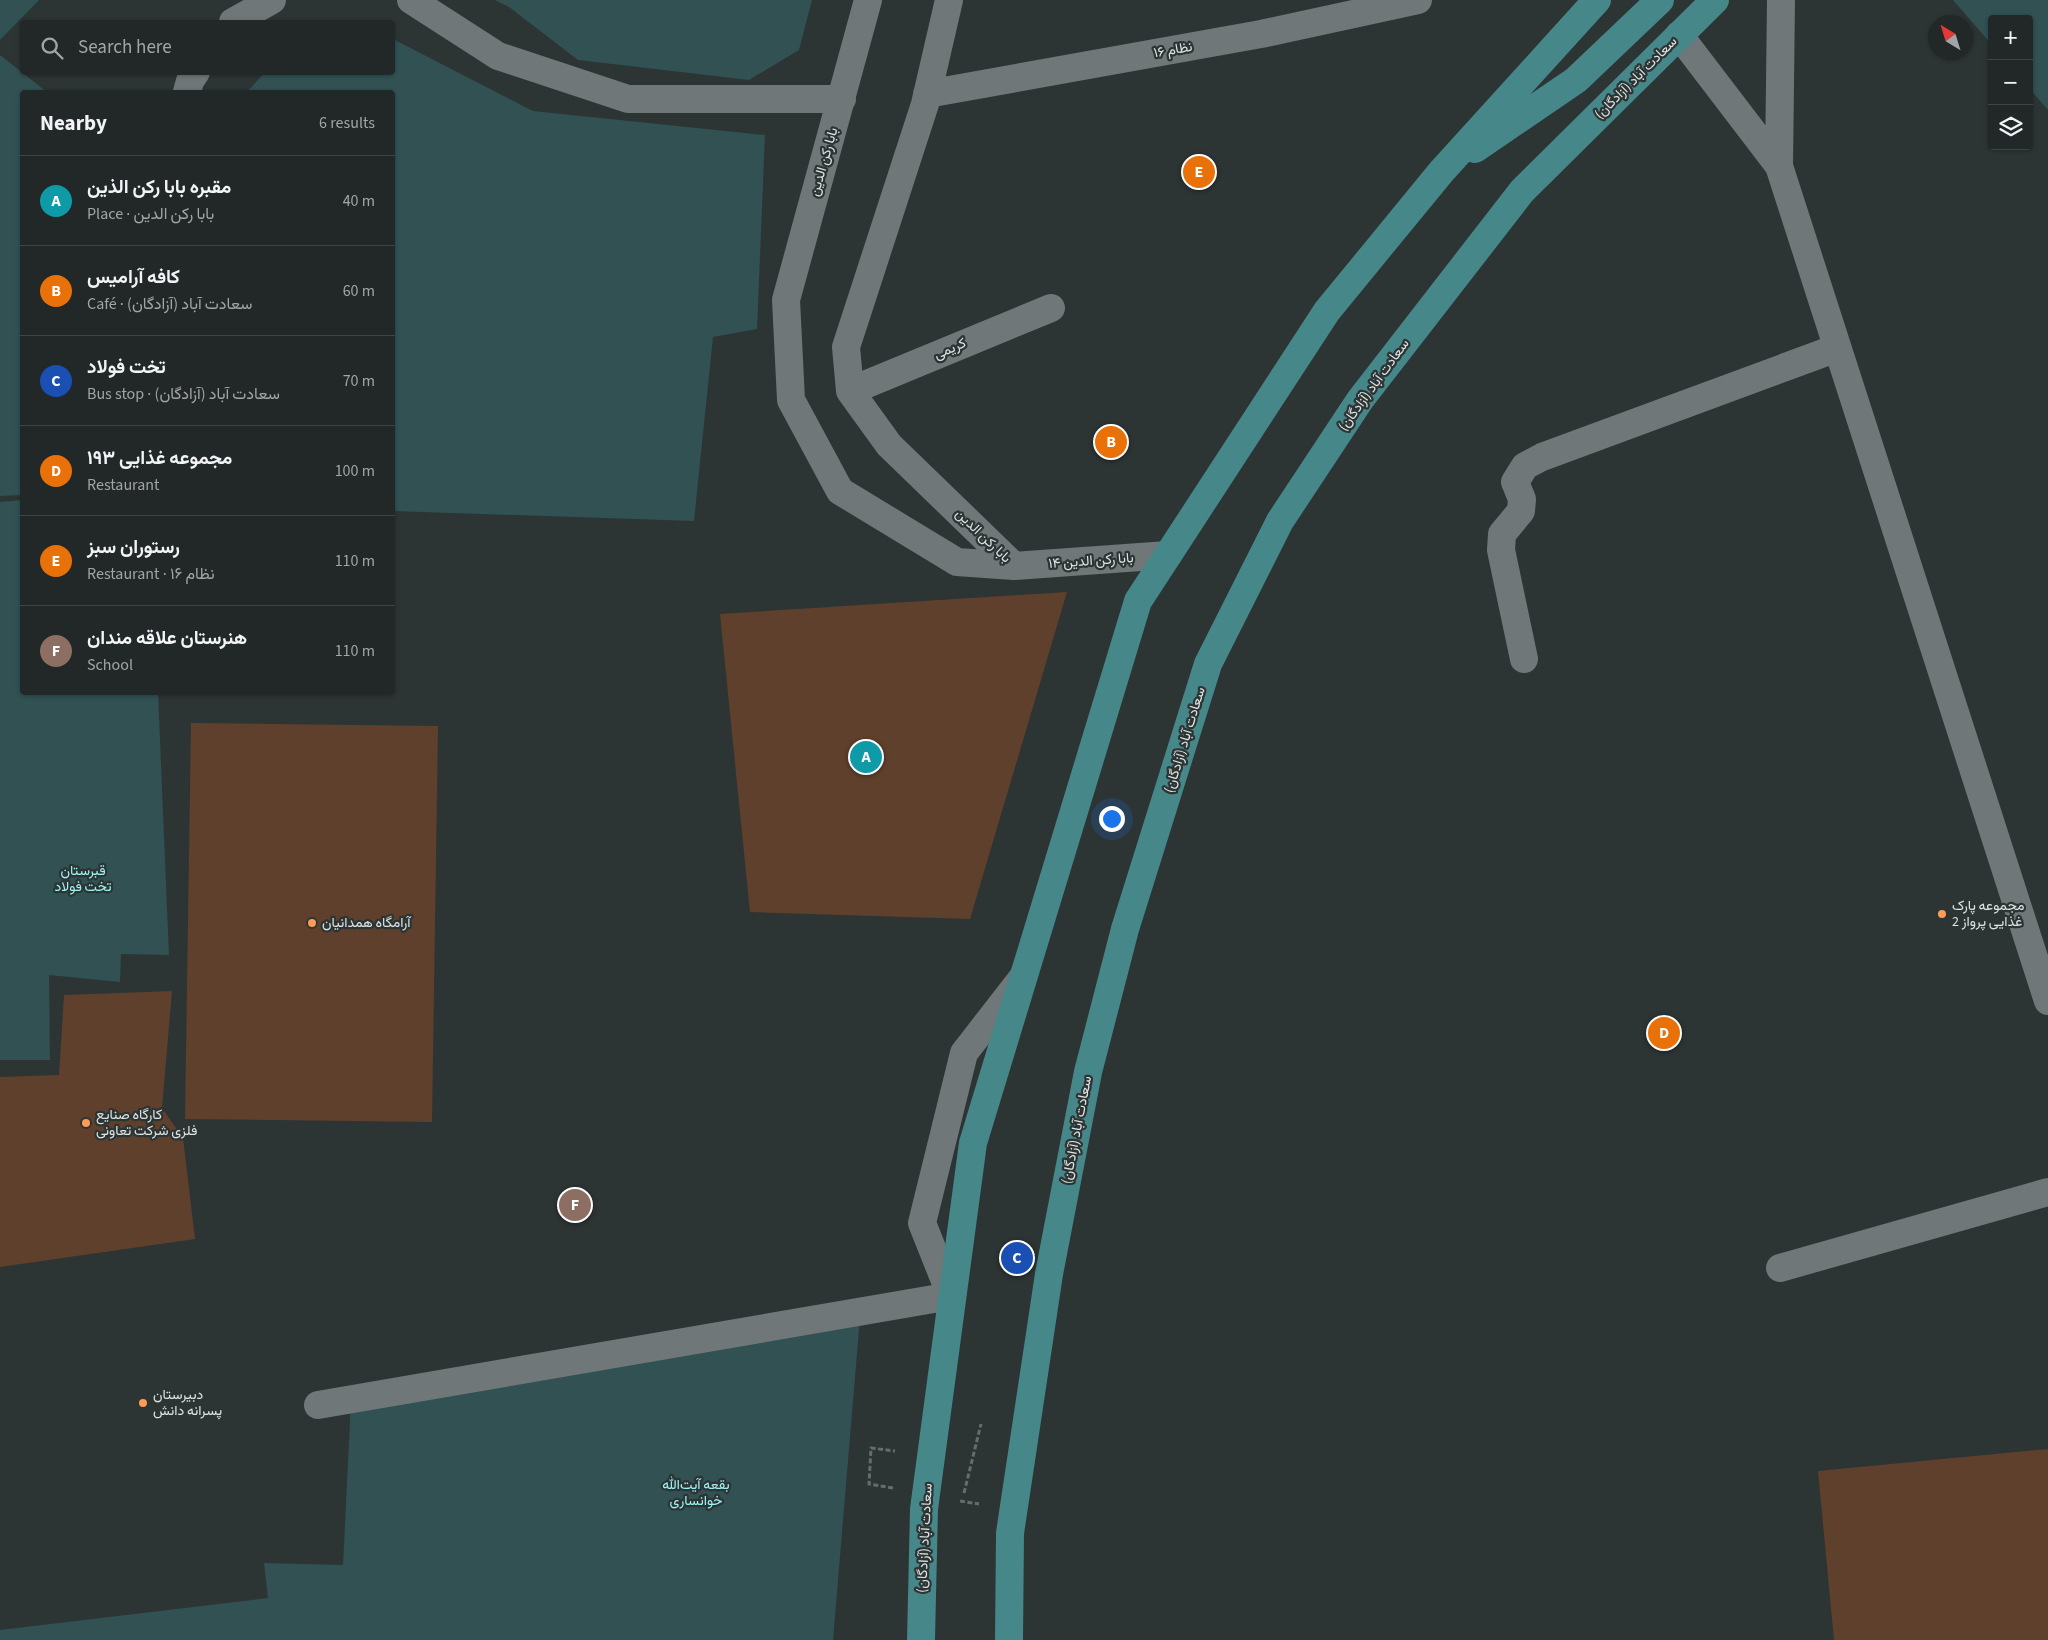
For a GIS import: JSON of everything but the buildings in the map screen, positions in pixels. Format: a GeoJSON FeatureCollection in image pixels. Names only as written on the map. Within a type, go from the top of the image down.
{"type":"FeatureCollection","features":[{"type":"Feature","properties":{"kind":"main road","name":"سعادت آباد (آزادگان)"},"geometry":{"type":"LineString","coordinates":[[921,1640],[924,1509],[973,1143],[1138,601],[1327,311],[1441,172],[1597,0]]}},
{"type":"Feature","properties":{"kind":"main road"},"geometry":{"type":"LineString","coordinates":[[1441,172],[1576,80],[1660,0]]}},
{"type":"Feature","properties":{"kind":"main road","name":"سعادت آباد (آزادگان)"},"geometry":{"type":"LineString","coordinates":[[1009,1640],[1010,1533],[1049,1274],[1088,1072],[1125,930],[1208,664],[1280,521],[1360,400],[1522,191],[1716,0]]}},
{"type":"Feature","properties":{"kind":"street"},"geometry":{"type":"LineString","coordinates":[[237,20],[272,0]]}},
{"type":"Feature","properties":{"kind":"street"},"geometry":{"type":"LineString","coordinates":[[411,0],[498,56],[628,99],[842,99]]}},
{"type":"Feature","properties":{"kind":"street","name":"بابا رکن الدین"},"geometry":{"type":"LineString","coordinates":[[868,0],[786,300],[791,400],[840,492],[957,562],[1014,566]]}},
{"type":"Feature","properties":{"kind":"street"},"geometry":{"type":"LineString","coordinates":[[850,391],[846,347],[927,94],[949,0]]}},
{"type":"Feature","properties":{"kind":"street","name":"نظام ۱۶"},"geometry":{"type":"LineString","coordinates":[[927,94],[1251,36],[1418,0]]}},
{"type":"Feature","properties":{"kind":"street"},"geometry":{"type":"LineString","coordinates":[[1781,0],[1779,166],[2048,1001]]}},
{"type":"Feature","properties":{"kind":"street"},"geometry":{"type":"LineString","coordinates":[[1679,35],[1779,166]]}},
{"type":"Feature","properties":{"kind":"street"},"geometry":{"type":"LineString","coordinates":[[188,90],[194,75]]}},
{"type":"Feature","properties":{"kind":"street","name":"کریمی"},"geometry":{"type":"LineString","coordinates":[[850,391],[1051,308]]}},
{"type":"Feature","properties":{"kind":"street"},"geometry":{"type":"LineString","coordinates":[[1524,659],[1501,550],[1502,534],[1522,511],[1522,499],[1515,482],[1525,466],[1542,457],[1837,348]]}},
{"type":"Feature","properties":{"kind":"street","name":"بابا رکن الدین"},"geometry":{"type":"LineString","coordinates":[[850,391],[890,445],[1014,566]]}},
{"type":"Feature","properties":{"kind":"street","name":"بابا رکن الدین ۱۴"},"geometry":{"type":"LineString","coordinates":[[1014,566],[1168,555]]}},
{"type":"Feature","properties":{"kind":"street"},"geometry":{"type":"LineString","coordinates":[[318,1405],[952,1296],[922,1223],[924,1214],[964,1053],[1024,976]]}},
{"type":"Feature","properties":{"kind":"street"},"geometry":{"type":"LineString","coordinates":[[1780,1268],[2048,1192]]}},
{"type":"Feature","properties":{"kind":"path"},"geometry":{"type":"LineString","coordinates":[[962,1501],[981,1424]]}},
{"type":"Feature","properties":{"kind":"path"},"geometry":{"type":"LineString","coordinates":[[869,1484],[871,1448]]}},
{"type":"Feature","properties":{"kind":"green space"},"geometry":{"type":"Polygon","coordinates":[[[0,0],[39,0],[0,40],[0,0]]]}},
{"type":"Feature","properties":{"kind":"green space"},"geometry":{"type":"Polygon","coordinates":[[[495,0],[812,0],[799,50],[749,80],[578,60],[509,7],[495,0]]]}},
{"type":"Feature","properties":{"kind":"green space"},"geometry":{"type":"Polygon","coordinates":[[[1953,0],[2048,0],[2048,110],[2033,93],[2033,15],[1988,15],[1988,40],[1973,23],[1973,15],[1966,15],[1953,0]]]}},
{"type":"Feature","properties":{"kind":"green space"},"geometry":{"type":"Polygon","coordinates":[[[395,40],[533,111],[765,135],[757,329],[713,337],[694,521],[395,511],[395,90],[249,90],[262,75],[395,75],[395,40]]]}},
{"type":"Feature","properties":{"kind":"green space"},"geometry":{"type":"Polygon","coordinates":[[[0,55],[20,71],[20,75],[25,75],[44,90],[20,90],[20,495],[0,496],[0,55]]]}},
{"type":"Feature","properties":{"kind":"green space","name":"قبرستان تخت فولاد"},"geometry":{"type":"Polygon","coordinates":[[[20,500],[20,695],[158,695],[169,955],[121,954],[120,982],[49,975],[50,1060],[0,1060],[0,502],[20,500]]]}},
{"type":"Feature","properties":{"kind":"green space","name":"بقعه آیت‌الله خوانساری"},"geometry":{"type":"Polygon","coordinates":[[[860,1318],[833,1640],[0,1640],[0,1630],[268,1598],[264,1563],[343,1565],[351,1401],[860,1318]]]}},
{"type":"Feature","properties":{"kind":"place","name":"رستوران سبز"},"geometry":{"type":"Point","coordinates":[1199,172]}},
{"type":"Feature","properties":{"kind":"place","name":"کافه آرامیس"},"geometry":{"type":"Point","coordinates":[1111,442]}},
{"type":"Feature","properties":{"kind":"place","name":"مقبره بابا رکن الذین"},"geometry":{"type":"Point","coordinates":[866,757]}},
{"type":"Feature","properties":{"kind":"place","name":"مجموعه پارک غذایی پرواز 2"},"geometry":{"type":"Point","coordinates":[1942,914]}},
{"type":"Feature","properties":{"kind":"place","name":"آرامگاه همدانیان"},"geometry":{"type":"Point","coordinates":[312,923]}},
{"type":"Feature","properties":{"kind":"place","name":"مجموعه غذایی ۱۹۳"},"geometry":{"type":"Point","coordinates":[1664,1033]}},
{"type":"Feature","properties":{"kind":"place","name":"کارگاه صنایع فلزی شرکت تعاونی"},"geometry":{"type":"Point","coordinates":[86,1123]}},
{"type":"Feature","properties":{"kind":"place","name":"هنرستان علاقه مندان"},"geometry":{"type":"Point","coordinates":[575,1205]}},
{"type":"Feature","properties":{"kind":"place","name":"تخت فولاد"},"geometry":{"type":"Point","coordinates":[1017,1258]}},
{"type":"Feature","properties":{"kind":"place","name":"دبیرستان پسرانه دانش"},"geometry":{"type":"Point","coordinates":[143,1403]}}]}
